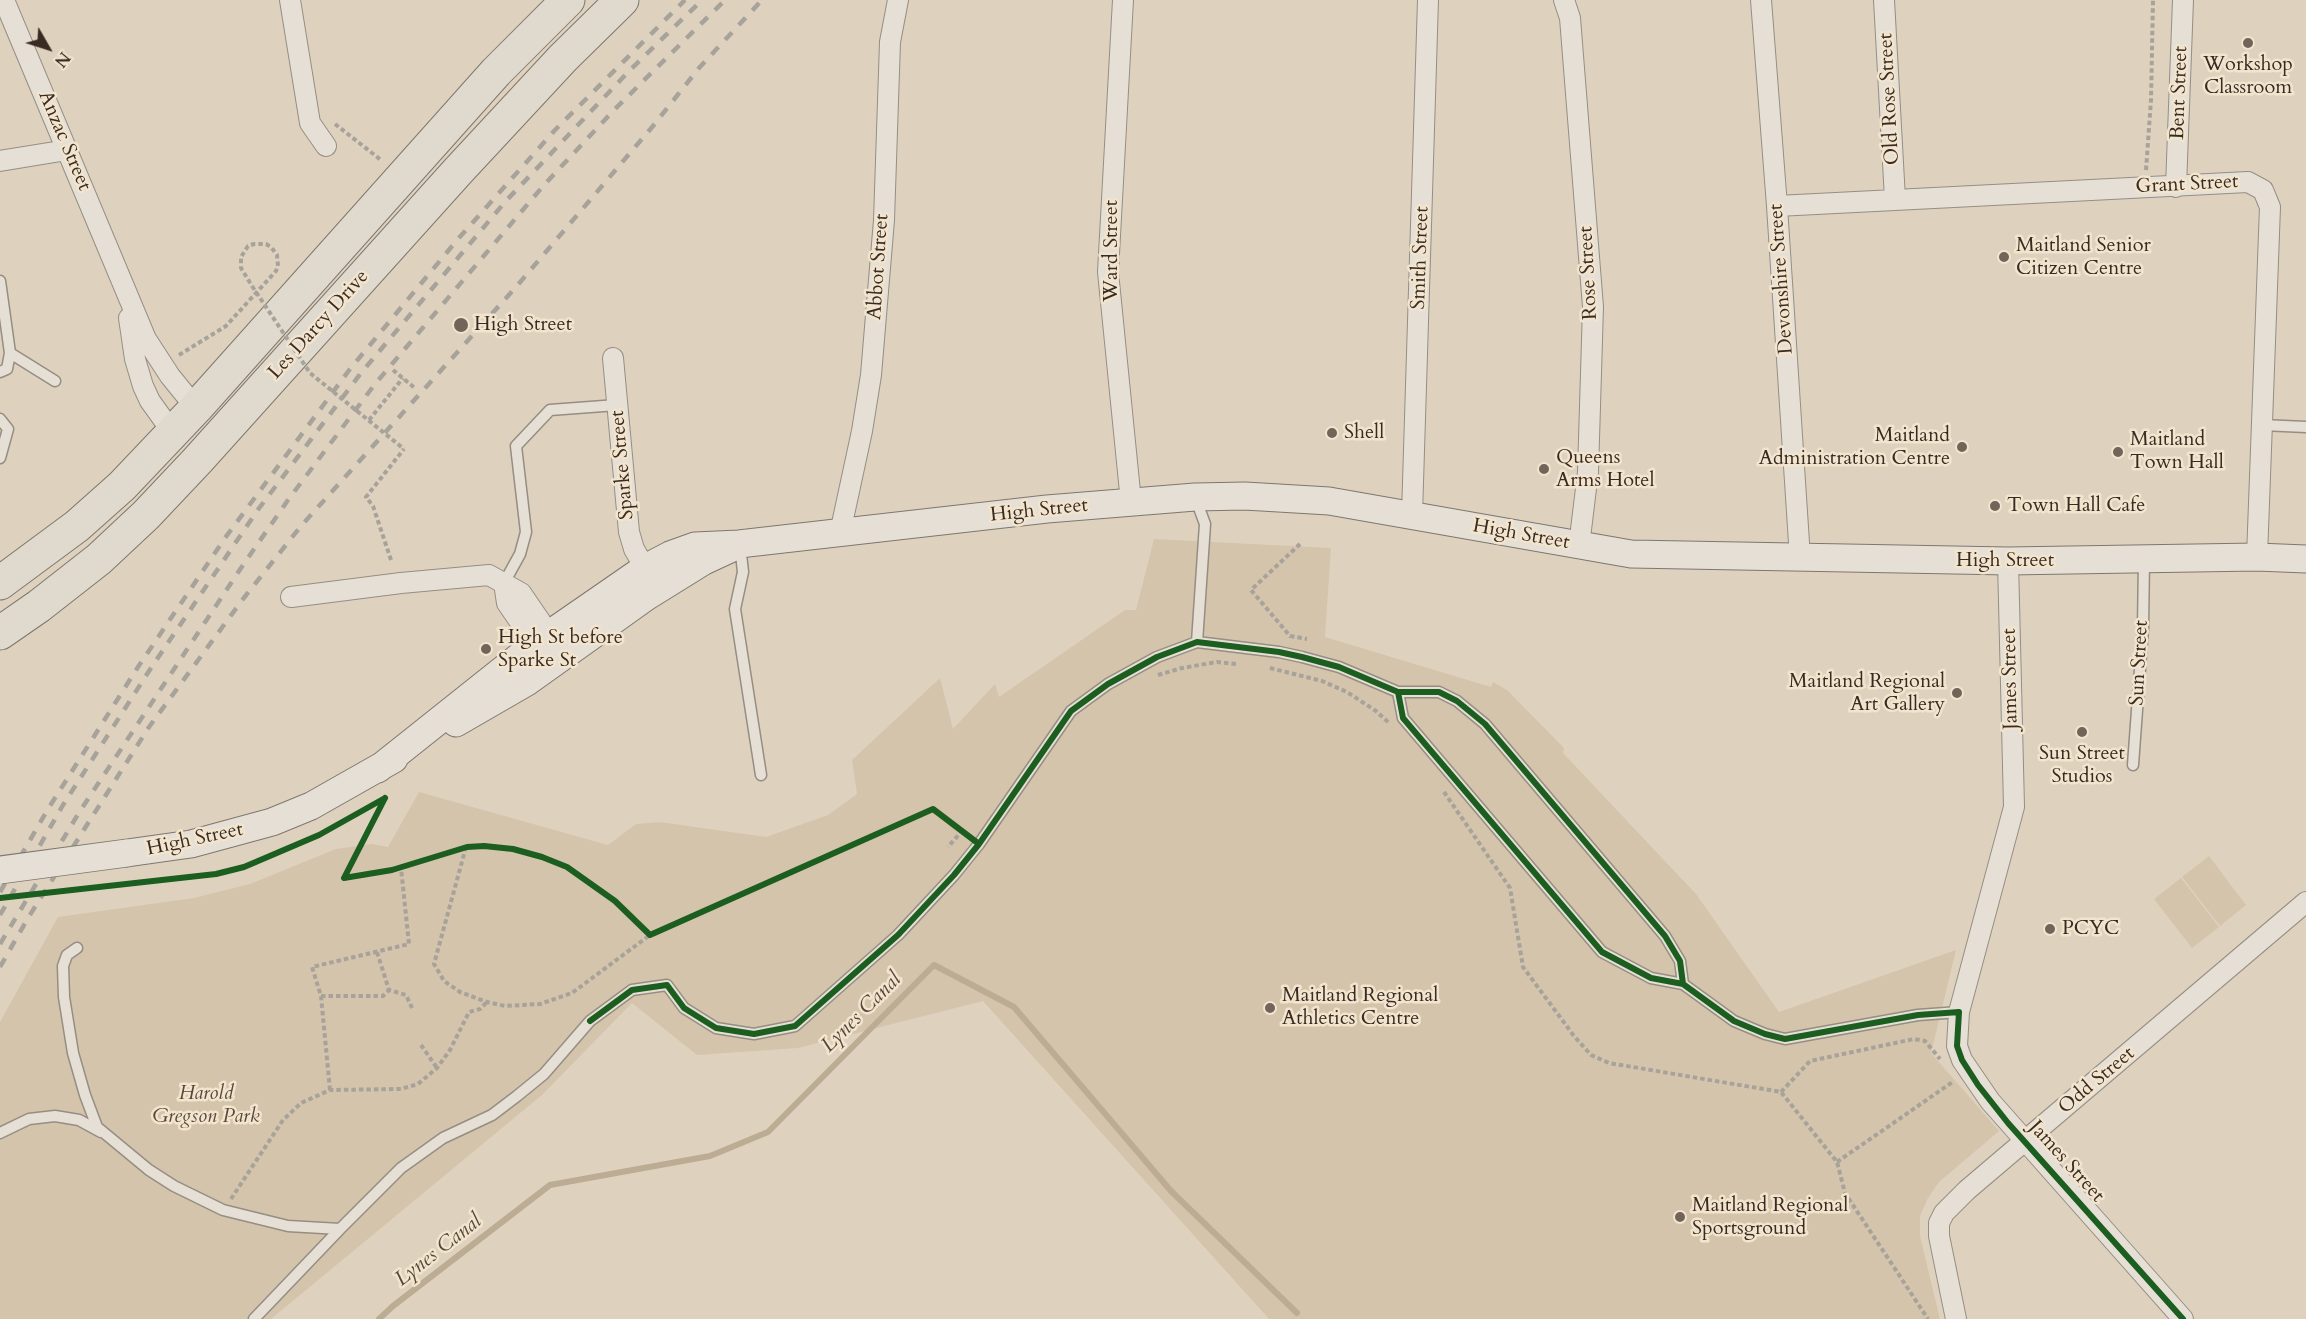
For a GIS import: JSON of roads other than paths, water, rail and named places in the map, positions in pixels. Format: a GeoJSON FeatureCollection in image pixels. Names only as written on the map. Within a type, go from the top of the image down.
{"type":"FeatureCollection","features":[{"type":"Feature","properties":{"kind":"highway","name":"Les Darcy Drive"},"geometry":{"type":"LineString","coordinates":[[0,582],[77,526],[122,486],[196,408],[496,72],[568,0]]}},
{"type":"Feature","properties":{"kind":"highway","name":"Les Darcy Drive"},"geometry":{"type":"LineString","coordinates":[[0,633],[99,559],[146,515],[458,171],[563,58],[622,0]]}},
{"type":"Feature","properties":{"kind":"highway"},"geometry":{"type":"LineString","coordinates":[[196,408],[222,433]]}},
{"type":"Feature","properties":{"kind":"highway"},"geometry":{"type":"LineString","coordinates":[[173,433],[197,461]]}},
{"type":"Feature","properties":{"kind":"main road","name":"High Street"},"geometry":{"type":"LineString","coordinates":[[378,769],[645,568],[670,555],[695,546],[740,544],[1047,509],[1195,497],[1245,496],[1321,501],[1631,554],[2008,561],[2257,556],[2306,559]]}},
{"type":"Feature","properties":{"kind":"main road","name":"High Street"},"geometry":{"type":"LineString","coordinates":[[0,870],[191,844],[272,822],[311,806],[527,682],[646,597],[704,561],[740,544]]}},
{"type":"Feature","properties":{"kind":"main road"},"geometry":{"type":"LineString","coordinates":[[474,713],[522,668],[544,642],[590,619],[646,597]]}},
{"type":"Feature","properties":{"kind":"street","name":"Anzac Street"},"geometry":{"type":"LineString","coordinates":[[4,0],[146,339],[196,408]]}},
{"type":"Feature","properties":{"kind":"street"},"geometry":{"type":"LineString","coordinates":[[290,0],[310,123],[326,146]]}},
{"type":"Feature","properties":{"kind":"street","name":"Abbot Street"},"geometry":{"type":"LineString","coordinates":[[840,532],[862,431],[871,375],[884,220],[890,42],[898,0]]}},
{"type":"Feature","properties":{"kind":"street","name":"Ward Street"},"geometry":{"type":"LineString","coordinates":[[1123,0],[1108,272],[1131,502]]}},
{"type":"Feature","properties":{"kind":"street","name":"Smith Street"},"geometry":{"type":"LineString","coordinates":[[1412,515],[1428,0]]}},
{"type":"Feature","properties":{"kind":"street","name":"Rose Street"},"geometry":{"type":"LineString","coordinates":[[1564,0],[1570,18],[1593,307],[1588,472],[1579,546]]}},
{"type":"Feature","properties":{"kind":"street","name":"Devonshire Street"},"geometry":{"type":"LineString","coordinates":[[1761,0],[1800,558]]}},
{"type":"Feature","properties":{"kind":"street","name":"Old Rose Street"},"geometry":{"type":"LineString","coordinates":[[1884,0],[1895,198]]}},
{"type":"Feature","properties":{"kind":"street","name":"Bent Street"},"geometry":{"type":"LineString","coordinates":[[2176,187],[2183,0]]}},
{"type":"Feature","properties":{"kind":"street"},"geometry":{"type":"LineString","coordinates":[[0,161],[67,150]]}},
{"type":"Feature","properties":{"kind":"street","name":"Grant Street"},"geometry":{"type":"LineString","coordinates":[[1777,206],[1895,198],[2247,182],[2263,190],[2270,207],[2257,556]]}},
{"type":"Feature","properties":{"kind":"street","name":"Anzac Street"},"geometry":{"type":"LineString","coordinates":[[122,283],[135,359],[143,386],[150,401],[173,433]]}},
{"type":"Feature","properties":{"kind":"street","name":"Sparke Street"},"geometry":{"type":"LineString","coordinates":[[612,358],[629,532],[634,549],[645,568]]}},
{"type":"Feature","properties":{"kind":"street","name":"James Street"},"geometry":{"type":"LineString","coordinates":[[2008,561],[2014,807],[1959,1012],[1956,1032],[1957,1046],[1962,1060],[1990,1101],[2183,1319]]}},
{"type":"Feature","properties":{"kind":"street"},"geometry":{"type":"LineString","coordinates":[[291,597],[489,575],[504,582],[507,603],[544,642]]}},
{"type":"Feature","properties":{"kind":"street","name":"Odd Street"},"geometry":{"type":"LineString","coordinates":[[1956,1319],[1939,1236],[1939,1223],[1944,1213],[1967,1190],[2306,902]]}},
{"type":"Feature","properties":{"kind":"lane"},"geometry":{"type":"LineString","coordinates":[[0,281],[10,353],[7,369],[0,372]]}},
{"type":"Feature","properties":{"kind":"lane"},"geometry":{"type":"LineString","coordinates":[[10,353],[55,381]]}},
{"type":"Feature","properties":{"kind":"lane"},"geometry":{"type":"LineString","coordinates":[[504,582],[520,554],[526,532],[516,446],[550,410],[617,405]]}},
{"type":"Feature","properties":{"kind":"lane"},"geometry":{"type":"LineString","coordinates":[[0,419],[8,429],[0,459]]}},
{"type":"Feature","properties":{"kind":"lane"},"geometry":{"type":"LineString","coordinates":[[2262,425],[2306,427]]}},
{"type":"Feature","properties":{"kind":"lane"},"geometry":{"type":"LineString","coordinates":[[1195,497],[1205,524],[1197,642]]}},
{"type":"Feature","properties":{"kind":"lane"},"geometry":{"type":"LineString","coordinates":[[740,544],[742,572],[735,609],[761,775]]}},
{"type":"Feature","properties":{"kind":"lane","name":"Sun Street"},"geometry":{"type":"LineString","coordinates":[[2133,765],[2143,628],[2144,560]]}},
{"type":"Feature","properties":{"kind":"lane"},"geometry":{"type":"LineString","coordinates":[[254,1319],[401,1168],[443,1138],[492,1114],[517,1096],[544,1074],[590,1021],[632,990],[667,985],[684,1008],[716,1028],[754,1034],[795,1026],[898,935],[954,875],[979,844],[1071,711],[1108,684],[1157,657],[1197,642],[1302,657],[1339,667],[1398,692],[1439,692],[1457,701],[1485,724],[1665,936],[1680,960],[1683,984]]}},
{"type":"Feature","properties":{"kind":"lane"},"geometry":{"type":"LineString","coordinates":[[1398,692],[1403,718],[1602,952],[1651,978],[1683,984],[1734,1021],[1785,1039],[1918,1015],[1959,1012]]}},
{"type":"Feature","properties":{"kind":"lane"},"geometry":{"type":"LineString","coordinates":[[77,948],[68,954],[63,966],[63,997],[73,1053],[91,1113],[97,1126],[105,1135]]}},
{"type":"Feature","properties":{"kind":"lane"},"geometry":{"type":"LineString","coordinates":[[0,1133],[29,1119],[55,1116],[79,1120],[105,1135],[149,1170],[174,1186],[223,1210],[288,1226],[340,1229]]}},
{"type":"Feature","properties":{"kind":"waterway","name":"Lynes Canal"},"geometry":{"type":"LineString","coordinates":[[379,1319],[550,1185],[710,1156],[768,1132],[934,965],[1014,1007],[1171,1191],[1297,1313]]}},
{"type":"Feature","properties":{"kind":"railway"},"geometry":{"type":"LineString","coordinates":[[0,892],[48,809],[138,667],[225,538],[350,369],[458,239],[555,130],[685,0]]}},
{"type":"Feature","properties":{"kind":"railway"},"geometry":{"type":"LineString","coordinates":[[0,915],[63,805],[151,668],[257,511],[361,373],[505,202],[630,70],[702,0]]}},
{"type":"Feature","properties":{"kind":"railway"},"geometry":{"type":"LineString","coordinates":[[0,944],[80,811],[241,568],[288,500],[375,384],[544,185],[614,110],[725,0]]}},
{"type":"Feature","properties":{"kind":"railway"},"geometry":{"type":"LineString","coordinates":[[0,967],[28,918],[149,727],[243,599],[301,526],[516,287],[653,126],[699,68],[762,0]]}},
{"type":"Feature","properties":{"kind":"place","name":"Workshop Classroom"},"geometry":{"type":"Point","coordinates":[2248,43]}},
{"type":"Feature","properties":{"kind":"place","name":"Maitland Senior Citizen Centre"},"geometry":{"type":"Point","coordinates":[2004,257]}},
{"type":"Feature","properties":{"kind":"place","name":"High Street"},"geometry":{"type":"Point","coordinates":[461,325]}},
{"type":"Feature","properties":{"kind":"place","name":"Shell"},"geometry":{"type":"Point","coordinates":[1332,433]}},
{"type":"Feature","properties":{"kind":"place","name":"Maitland Administration Centre"},"geometry":{"type":"Point","coordinates":[1962,447]}},
{"type":"Feature","properties":{"kind":"place","name":"Maitland Town Hall"},"geometry":{"type":"Point","coordinates":[2118,452]}},
{"type":"Feature","properties":{"kind":"place","name":"Queens Arms Hotel"},"geometry":{"type":"Point","coordinates":[1544,469]}},
{"type":"Feature","properties":{"kind":"place","name":"Town Hall Cafe"},"geometry":{"type":"Point","coordinates":[1995,506]}},
{"type":"Feature","properties":{"kind":"place","name":"High St before Sparke St"},"geometry":{"type":"Point","coordinates":[486,649]}},
{"type":"Feature","properties":{"kind":"place","name":"Maitland Regional Art Gallery"},"geometry":{"type":"Point","coordinates":[1957,693]}},
{"type":"Feature","properties":{"kind":"place","name":"Sun Street Studios"},"geometry":{"type":"Point","coordinates":[2082,732]}},
{"type":"Feature","properties":{"kind":"place","name":"PCYC"},"geometry":{"type":"Point","coordinates":[2050,929]}},
{"type":"Feature","properties":{"kind":"place","name":"Maitland Regional Athletics Centre"},"geometry":{"type":"Point","coordinates":[1270,1008]}},
{"type":"Feature","properties":{"kind":"place","name":"Maitland Regional Sportsground"},"geometry":{"type":"Point","coordinates":[1680,1217]}},
{"type":"Feature","properties":{"kind":"park label","name":"Harold Gregson Park"},"geometry":{"type":"Point","coordinates":[206,1106]}}]}
